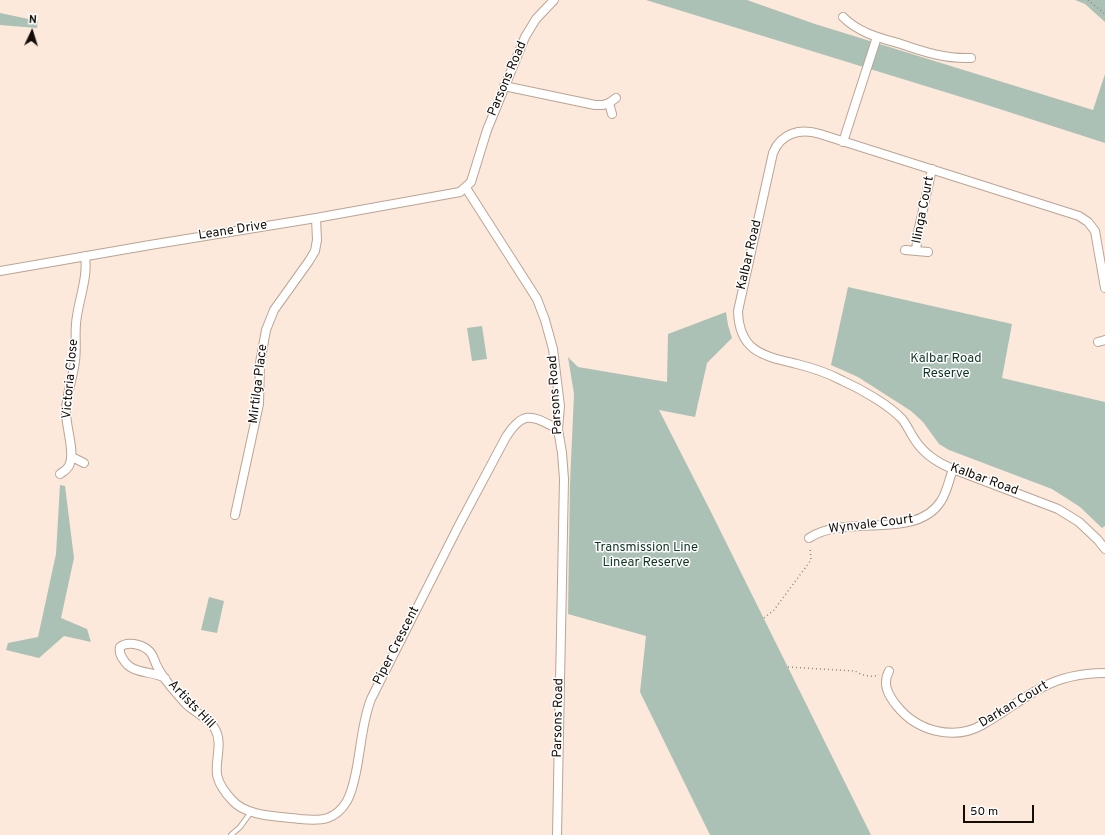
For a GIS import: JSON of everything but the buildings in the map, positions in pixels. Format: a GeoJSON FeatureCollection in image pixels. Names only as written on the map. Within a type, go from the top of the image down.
{"type":"FeatureCollection","features":[{"type":"Feature","properties":{"kind":"street","name":"Parsons Road"},"geometry":{"type":"LineString","coordinates":[[554,0],[542,12],[530,28],[520,47],[487,130],[472,178],[466,188],[532,289],[543,312],[551,338],[555,362],[560,412],[558,429],[562,453],[564,490],[557,835]]}},
{"type":"Feature","properties":{"kind":"street"},"geometry":{"type":"LineString","coordinates":[[843,17],[855,27],[877,37],[940,56],[971,58]]}},
{"type":"Feature","properties":{"kind":"street"},"geometry":{"type":"LineString","coordinates":[[843,142],[877,37]]}},
{"type":"Feature","properties":{"kind":"street"},"geometry":{"type":"LineString","coordinates":[[504,86],[595,105],[603,105],[613,100],[612,114]]}},
{"type":"Feature","properties":{"kind":"street","name":"Kalbar Road"},"geometry":{"type":"LineString","coordinates":[[1105,288],[1096,236],[1092,227],[1084,218],[813,132],[801,131],[788,135],[775,147],[739,304],[738,318],[741,331],[753,348],[765,356],[820,371],[843,380],[865,392],[898,415],[918,444],[939,462],[953,470],[1058,509],[1079,522],[1098,540],[1105,549]]}},
{"type":"Feature","properties":{"kind":"street","name":"Ilinga Court"},"geometry":{"type":"LineString","coordinates":[[916,251],[918,232],[932,169]]}},
{"type":"Feature","properties":{"kind":"street","name":"Leane Drive"},"geometry":{"type":"LineString","coordinates":[[0,271],[457,193],[466,188]]}},
{"type":"Feature","properties":{"kind":"street","name":"Mirtilga Place"},"geometry":{"type":"LineString","coordinates":[[234,515],[259,404],[260,363],[266,330],[274,310],[310,261],[315,251],[318,240],[316,218]]}},
{"type":"Feature","properties":{"kind":"street"},"geometry":{"type":"LineString","coordinates":[[905,250],[928,252]]}},
{"type":"Feature","properties":{"kind":"street","name":"Victoria Close"},"geometry":{"type":"LineString","coordinates":[[72,457],[66,422],[66,408],[76,352],[76,322],[86,274],[85,256]]}},
{"type":"Feature","properties":{"kind":"street","name":"Piper Crescent"},"geometry":{"type":"LineString","coordinates":[[251,812],[318,820],[334,816],[343,807],[352,788],[364,721],[371,699],[448,546],[499,450],[515,424],[522,419],[537,419],[558,429]]}},
{"type":"Feature","properties":{"kind":"street"},"geometry":{"type":"LineString","coordinates":[[60,474],[68,468],[72,457],[84,463]]}},
{"type":"Feature","properties":{"kind":"street","name":"Wynvale Court"},"geometry":{"type":"LineString","coordinates":[[809,538],[815,534],[830,529],[910,522],[923,518],[933,511],[941,502],[953,470]]}},
{"type":"Feature","properties":{"kind":"street","name":"Artists Hill"},"geometry":{"type":"LineString","coordinates":[[165,678],[157,674],[141,672],[127,666],[120,655],[120,647],[124,644],[131,644],[148,649],[158,668],[187,705],[212,725],[215,729],[218,740],[218,780],[232,801],[241,808],[251,812]]}},
{"type":"Feature","properties":{"kind":"street","name":"Darkan Court"},"geometry":{"type":"LineString","coordinates":[[889,671],[886,680],[887,690],[891,698],[905,715],[929,729],[952,732],[968,730],[982,725],[1040,688],[1056,681],[1084,674],[1105,673]]}},
{"type":"Feature","properties":{"kind":"lane"},"geometry":{"type":"LineString","coordinates":[[231,835],[240,827],[251,812]]}},
{"type":"Feature","properties":{"kind":"path"},"geometry":{"type":"LineString","coordinates":[[1088,0],[1105,14]]}},
{"type":"Feature","properties":{"kind":"path"},"geometry":{"type":"LineString","coordinates":[[764,618],[774,610],[810,560],[809,538]]}},
{"type":"Feature","properties":{"kind":"path"},"geometry":{"type":"LineString","coordinates":[[788,667],[855,671],[860,674],[876,676],[889,671]]}},
{"type":"Feature","properties":{"kind":"green space"},"geometry":{"type":"Polygon","coordinates":[[[646,0],[747,0],[815,24],[1093,110],[1105,74],[1105,143],[987,105],[646,0]]]}},
{"type":"Feature","properties":{"kind":"green space"},"geometry":{"type":"Polygon","coordinates":[[[1075,0],[1105,0],[1105,22],[1085,4],[1075,0]]]}},
{"type":"Feature","properties":{"kind":"green space"},"geometry":{"type":"Polygon","coordinates":[[[0,13],[38,21],[37,28],[0,25],[0,13]]]}},
{"type":"Feature","properties":{"kind":"green space","name":"Kalbar Road Reserve"},"geometry":{"type":"Polygon","coordinates":[[[848,287],[1012,324],[1002,378],[1105,402],[1105,526],[1102,528],[1080,507],[1052,489],[949,450],[939,444],[923,422],[911,411],[858,377],[831,365],[848,287]]]}},
{"type":"Feature","properties":{"kind":"green space","name":"Transmission Line Linear Reserve"},"geometry":{"type":"Polygon","coordinates":[[[726,312],[732,338],[707,363],[695,417],[659,410],[871,835],[710,835],[640,692],[646,636],[568,614],[570,484],[574,394],[568,357],[578,367],[667,382],[668,334],[726,312]]]}},
{"type":"Feature","properties":{"kind":"green space"},"geometry":{"type":"Polygon","coordinates":[[[482,326],[487,359],[472,361],[467,328],[482,326]]]}},
{"type":"Feature","properties":{"kind":"green space"},"geometry":{"type":"Polygon","coordinates":[[[60,485],[65,486],[74,558],[61,618],[87,629],[91,642],[64,636],[39,658],[6,650],[8,643],[38,637],[56,554],[60,485]]]}},
{"type":"Feature","properties":{"kind":"green space"},"geometry":{"type":"Polygon","coordinates":[[[209,597],[224,601],[217,633],[201,630],[209,597]]]}}]}
